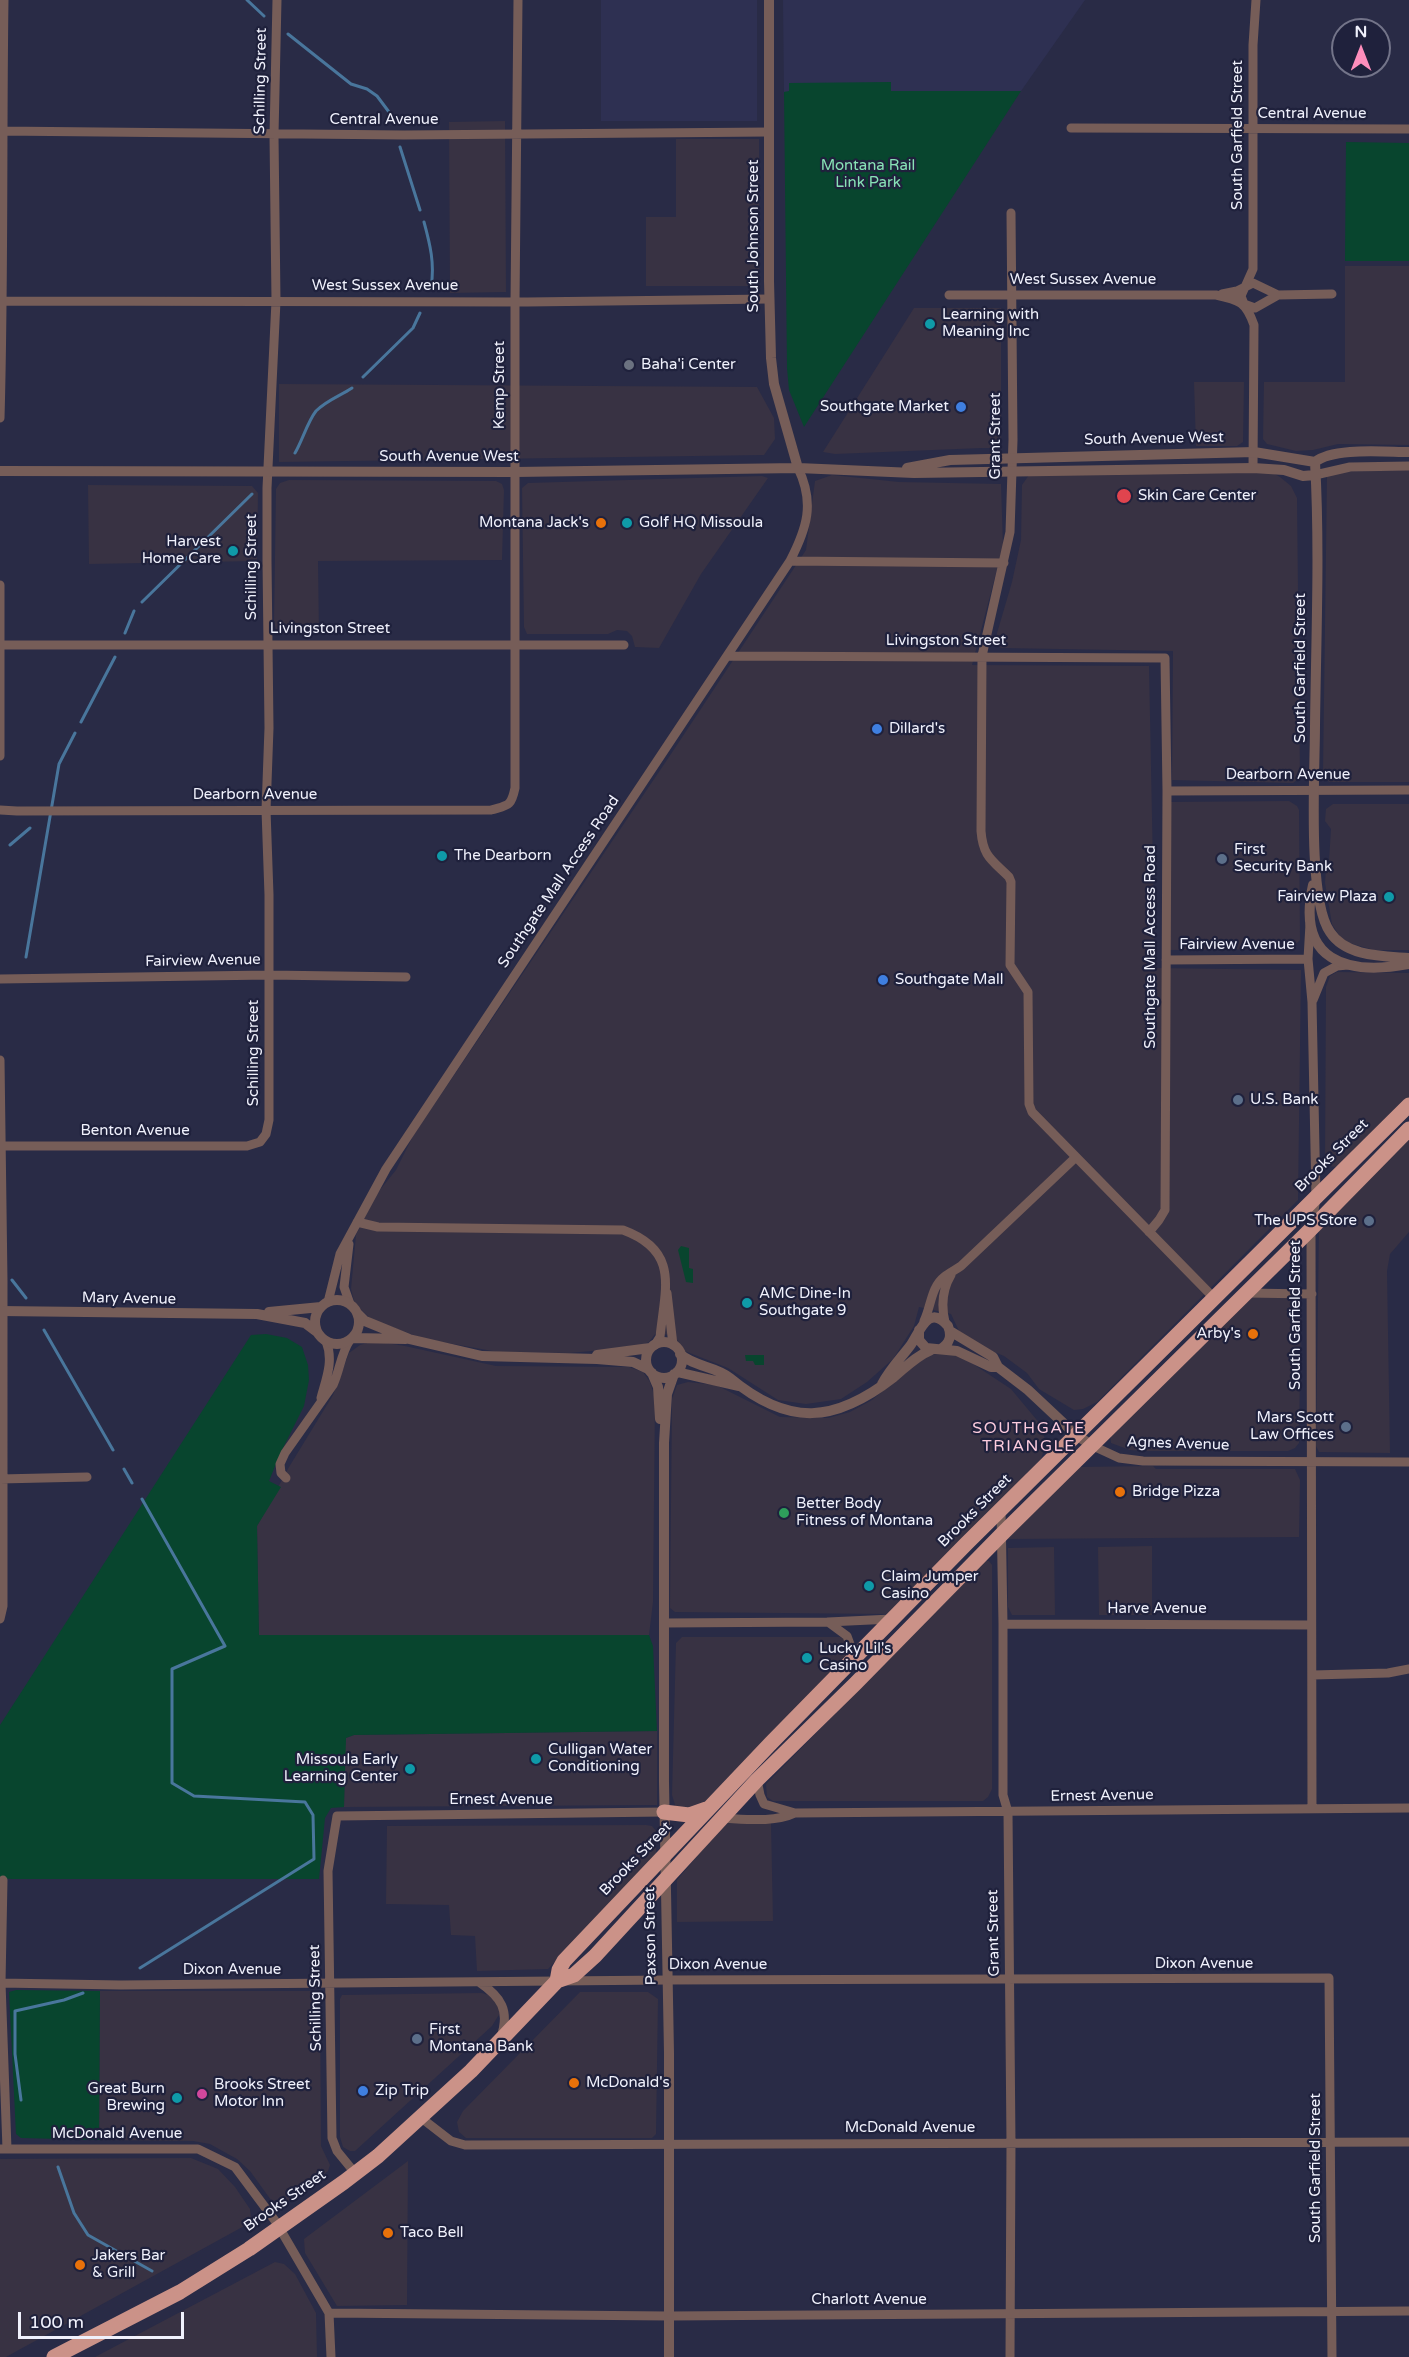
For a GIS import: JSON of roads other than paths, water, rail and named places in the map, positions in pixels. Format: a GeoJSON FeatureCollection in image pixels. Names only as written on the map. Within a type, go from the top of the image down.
{"type":"FeatureCollection","features":[{"type":"Feature","properties":{"kind":"highway","name":"Brooks Street"},"geometry":{"type":"LineString","coordinates":[[557,1981],[564,1961],[893,1619],[1408,1108]]}},
{"type":"Feature","properties":{"kind":"highway","name":"Brooks Street"},"geometry":{"type":"LineString","coordinates":[[54,2357],[180,2292],[249,2249],[378,2156],[471,2071],[557,1981],[574,1975],[595,1956],[758,1780],[1002,1533],[1093,1446],[1409,1129]]}},
{"type":"Feature","properties":{"kind":"highway"},"geometry":{"type":"LineString","coordinates":[[664,1812],[688,1815],[703,1811],[716,1801]]}},
{"type":"Feature","properties":{"kind":"street"},"geometry":{"type":"LineString","coordinates":[[0,417],[4,0]]}},
{"type":"Feature","properties":{"kind":"street","name":"Schilling Street"},"geometry":{"type":"LineString","coordinates":[[266,1134],[269,1120],[266,810],[269,728],[268,472],[276,301],[274,135],[277,0]]}},
{"type":"Feature","properties":{"kind":"street","name":"Kemp Street"},"geometry":{"type":"LineString","coordinates":[[509,805],[515,788],[514,302],[518,0]]}},
{"type":"Feature","properties":{"kind":"street","name":"South Johnson Street"},"geometry":{"type":"LineString","coordinates":[[770,0],[769,298],[774,384],[798,468]]}},
{"type":"Feature","properties":{"kind":"street","name":"South Garfield Street"},"geometry":{"type":"LineString","coordinates":[[1243,288],[1253,269],[1256,0]]}},
{"type":"Feature","properties":{"kind":"street","name":"Central Avenue"},"geometry":{"type":"LineString","coordinates":[[1071,128],[1409,129]]}},
{"type":"Feature","properties":{"kind":"street","name":"Central Avenue"},"geometry":{"type":"LineString","coordinates":[[1,131],[274,135],[769,132]]}},
{"type":"Feature","properties":{"kind":"street","name":"Grant Street"},"geometry":{"type":"LineString","coordinates":[[982,656],[1011,532],[1011,213]]}},
{"type":"Feature","properties":{"kind":"street","name":"South Garfield Street"},"geometry":{"type":"LineString","coordinates":[[1253,269],[1264,289]]}},
{"type":"Feature","properties":{"kind":"street"},"geometry":{"type":"LineString","coordinates":[[1253,468],[1254,326],[1241,297],[1243,288],[1253,283],[1278,295],[1332,294]]}},
{"type":"Feature","properties":{"kind":"street","name":"West Sussex Avenue"},"geometry":{"type":"LineString","coordinates":[[1216,295],[1243,288]]}},
{"type":"Feature","properties":{"kind":"street"},"geometry":{"type":"LineString","coordinates":[[1254,326],[1266,297],[1264,289]]}},
{"type":"Feature","properties":{"kind":"street","name":"West Sussex Avenue"},"geometry":{"type":"LineString","coordinates":[[949,295],[1216,295],[1244,304]]}},
{"type":"Feature","properties":{"kind":"street"},"geometry":{"type":"LineString","coordinates":[[1244,304],[1251,308],[1278,295]]}},
{"type":"Feature","properties":{"kind":"street","name":"West Sussex Avenue"},"geometry":{"type":"LineString","coordinates":[[2,301],[514,302],[769,298]]}},
{"type":"Feature","properties":{"kind":"street","name":"South Avenue West"},"geometry":{"type":"LineString","coordinates":[[898,471],[950,460],[1254,452],[1315,462],[1331,454],[1409,452]]}},
{"type":"Feature","properties":{"kind":"street","name":"South Garfield Street"},"geometry":{"type":"LineString","coordinates":[[1315,462],[1315,873]]}},
{"type":"Feature","properties":{"kind":"street","name":"South Avenue West"},"geometry":{"type":"LineString","coordinates":[[0,471],[515,472],[798,468],[914,473],[1253,468],[1284,470],[1303,476],[1350,467],[1409,466]]}},
{"type":"Feature","properties":{"kind":"street","name":"Southgate Mall Access Road"},"geometry":{"type":"LineString","coordinates":[[325,1304],[340,1254],[390,1162],[790,561],[802,538],[808,512],[807,491],[798,468]]}},
{"type":"Feature","properties":{"kind":"street"},"geometry":{"type":"LineString","coordinates":[[790,561],[1004,563]]}},
{"type":"Feature","properties":{"kind":"street"},"geometry":{"type":"LineString","coordinates":[[0,585],[0,756]]}},
{"type":"Feature","properties":{"kind":"street","name":"Livingston Street"},"geometry":{"type":"LineString","coordinates":[[0,645],[624,645]]}},
{"type":"Feature","properties":{"kind":"street","name":"Livingston Street"},"geometry":{"type":"LineString","coordinates":[[728,656],[1165,658]]}},
{"type":"Feature","properties":{"kind":"street"},"geometry":{"type":"LineString","coordinates":[[982,656],[980,774],[982,848],[1011,882],[1010,965],[1028,992],[1029,1104],[1032,1112],[1215,1299]]}},
{"type":"Feature","properties":{"kind":"street","name":"Southgate Mall Access Road"},"geometry":{"type":"LineString","coordinates":[[1149,1232],[1160,1220],[1165,1210],[1167,791],[1165,658]]}},
{"type":"Feature","properties":{"kind":"street","name":"Dearborn Avenue"},"geometry":{"type":"LineString","coordinates":[[1167,791],[1409,790]]}},
{"type":"Feature","properties":{"kind":"street","name":"Dearborn Avenue"},"geometry":{"type":"LineString","coordinates":[[0,810],[491,810],[509,805]]}},
{"type":"Feature","properties":{"kind":"street"},"geometry":{"type":"LineString","coordinates":[[1315,873],[1311,893],[1310,922],[1313,939],[1319,948],[1331,958],[1350,965]]}},
{"type":"Feature","properties":{"kind":"street"},"geometry":{"type":"LineString","coordinates":[[1315,873],[1325,923],[1337,940],[1357,951],[1409,958]]}},
{"type":"Feature","properties":{"kind":"street","name":"South Garfield Street"},"geometry":{"type":"LineString","coordinates":[[1310,922],[1308,959],[1312,1002],[1316,1198],[1311,1229],[1312,1809]]}},
{"type":"Feature","properties":{"kind":"street","name":"Fairview Avenue"},"geometry":{"type":"LineString","coordinates":[[1166,960],[1308,959]]}},
{"type":"Feature","properties":{"kind":"street"},"geometry":{"type":"LineString","coordinates":[[1312,1002],[1324,973],[1338,966],[1372,967],[1409,964]]}},
{"type":"Feature","properties":{"kind":"street","name":"Fairview Avenue"},"geometry":{"type":"LineString","coordinates":[[0,979],[269,975],[406,977]]}},
{"type":"Feature","properties":{"kind":"street"},"geometry":{"type":"LineString","coordinates":[[0,1060],[3,1606],[0,1619]]}},
{"type":"Feature","properties":{"kind":"street","name":"Benton Avenue"},"geometry":{"type":"LineString","coordinates":[[0,1146],[247,1146],[260,1142],[266,1134]]}},
{"type":"Feature","properties":{"kind":"street"},"geometry":{"type":"LineString","coordinates":[[321,1400],[330,1362],[330,1352],[326,1341],[317,1332],[315,1318],[325,1304],[343,1301],[365,1321],[414,1340],[482,1356],[633,1362],[662,1378],[676,1373],[739,1387],[778,1408],[812,1413],[837,1410],[860,1400],[892,1378],[912,1360],[948,1342],[947,1327],[942,1311],[946,1282],[952,1273],[1076,1157]]}},
{"type":"Feature","properties":{"kind":"street"},"geometry":{"type":"LineString","coordinates":[[357,1222],[378,1227],[623,1230],[636,1235],[660,1254],[666,1271],[660,1337],[646,1358],[650,1371]]}},
{"type":"Feature","properties":{"kind":"street","name":"Southgate Mall Access Road"},"geometry":{"type":"LineString","coordinates":[[353,1309],[346,1297],[344,1278],[348,1248],[357,1222]]}},
{"type":"Feature","properties":{"kind":"street"},"geometry":{"type":"LineString","coordinates":[[882,1384],[893,1364],[911,1345],[930,1311],[934,1290],[944,1277],[952,1273]]}},
{"type":"Feature","properties":{"kind":"street"},"geometry":{"type":"LineString","coordinates":[[666,1285],[673,1345],[689,1360],[728,1376],[739,1387]]}},
{"type":"Feature","properties":{"kind":"street"},"geometry":{"type":"LineString","coordinates":[[1246,1293],[1312,1294]]}},
{"type":"Feature","properties":{"kind":"street","name":"Mary Avenue"},"geometry":{"type":"LineString","coordinates":[[1,1311],[257,1314],[325,1304]]}},
{"type":"Feature","properties":{"kind":"street"},"geometry":{"type":"LineString","coordinates":[[286,1478],[280,1473],[280,1464],[285,1453],[333,1385],[344,1349],[359,1326],[353,1309]]}},
{"type":"Feature","properties":{"kind":"street","name":"Mary Avenue"},"geometry":{"type":"LineString","coordinates":[[257,1314],[305,1323],[317,1332]]}},
{"type":"Feature","properties":{"kind":"street"},"geometry":{"type":"LineString","coordinates":[[921,1326],[935,1318],[993,1357],[998,1367],[1028,1390],[1076,1436],[1093,1446]]}},
{"type":"Feature","properties":{"kind":"street"},"geometry":{"type":"LineString","coordinates":[[921,1326],[920,1340],[926,1348],[957,1351],[991,1367],[998,1367]]}},
{"type":"Feature","properties":{"kind":"street"},"geometry":{"type":"LineString","coordinates":[[326,1341],[338,1344],[351,1339],[414,1340]]}},
{"type":"Feature","properties":{"kind":"street"},"geometry":{"type":"LineString","coordinates":[[576,1358],[667,1343],[673,1345]]}},
{"type":"Feature","properties":{"kind":"street"},"geometry":{"type":"LineString","coordinates":[[676,1373],[681,1360],[680,1354]]}},
{"type":"Feature","properties":{"kind":"street","name":"Paxson Street"},"geometry":{"type":"LineString","coordinates":[[650,1371],[657,1387],[664,1443]]}},
{"type":"Feature","properties":{"kind":"street","name":"Paxson Street"},"geometry":{"type":"LineString","coordinates":[[669,2357],[669,2144],[664,1812],[664,1443],[667,1394],[676,1373]]}},
{"type":"Feature","properties":{"kind":"street","name":"Agnes Avenue"},"geometry":{"type":"LineString","coordinates":[[1093,1446],[1119,1458],[1143,1461],[1409,1462]]}},
{"type":"Feature","properties":{"kind":"street"},"geometry":{"type":"LineString","coordinates":[[2,1479],[87,1477]]}},
{"type":"Feature","properties":{"kind":"street","name":"Grant Street"},"geometry":{"type":"LineString","coordinates":[[1001,1510],[1002,1796],[1008,1812],[1010,1980],[1010,2357]]}},
{"type":"Feature","properties":{"kind":"street"},"geometry":{"type":"LineString","coordinates":[[664,1623],[828,1623],[893,1619]]}},
{"type":"Feature","properties":{"kind":"street"},"geometry":{"type":"LineString","coordinates":[[828,1623],[847,1636],[855,1658]]}},
{"type":"Feature","properties":{"kind":"street","name":"Harve Avenue"},"geometry":{"type":"LineString","coordinates":[[1003,1624],[1311,1624]]}},
{"type":"Feature","properties":{"kind":"street"},"geometry":{"type":"LineString","coordinates":[[1313,1675],[1388,1673],[1409,1669]]}},
{"type":"Feature","properties":{"kind":"street","name":"Ernest Avenue"},"geometry":{"type":"LineString","coordinates":[[758,1780],[764,1804],[795,1813],[1409,1808]]}},
{"type":"Feature","properties":{"kind":"street","name":"Ernest Avenue"},"geometry":{"type":"LineString","coordinates":[[338,1816],[664,1812]]}},
{"type":"Feature","properties":{"kind":"street","name":"Ernest Avenue"},"geometry":{"type":"LineString","coordinates":[[722,1818],[773,1818],[795,1813]]}},
{"type":"Feature","properties":{"kind":"street","name":"Schilling Street"},"geometry":{"type":"LineString","coordinates":[[338,1816],[328,1871],[332,2138],[337,2151],[356,2173]]}},
{"type":"Feature","properties":{"kind":"street"},"geometry":{"type":"LineString","coordinates":[[3,1880],[0,1983],[3,2149]]}},
{"type":"Feature","properties":{"kind":"street","name":"South Garfield Street"},"geometry":{"type":"LineString","coordinates":[[1329,1978],[1332,2357]]}},
{"type":"Feature","properties":{"kind":"street","name":"Dixon Avenue"},"geometry":{"type":"LineString","coordinates":[[0,1983],[121,1985],[667,1980],[1329,1978]]}},
{"type":"Feature","properties":{"kind":"street"},"geometry":{"type":"LineString","coordinates":[[479,1982],[491,1990],[502,2003],[504,2029],[499,2042]]}},
{"type":"Feature","properties":{"kind":"street","name":"McDonald Avenue"},"geometry":{"type":"LineString","coordinates":[[420,2117],[451,2141],[465,2145],[1409,2142]]}},
{"type":"Feature","properties":{"kind":"street","name":"McDonald Avenue"},"geometry":{"type":"LineString","coordinates":[[3,2149],[198,2149],[235,2167],[279,2227],[292,2253],[329,2313]]}},
{"type":"Feature","properties":{"kind":"street","name":"Charlott Avenue"},"geometry":{"type":"LineString","coordinates":[[329,2313],[669,2316],[1409,2311]]}},
{"type":"Feature","properties":{"kind":"street"},"geometry":{"type":"LineString","coordinates":[[329,2313],[331,2357]]}},
{"type":"Feature","properties":{"kind":"waterway"},"geometry":{"type":"LineString","coordinates":[[247,0],[264,16]]}},
{"type":"Feature","properties":{"kind":"waterway"},"geometry":{"type":"LineString","coordinates":[[288,34],[351,84],[367,89],[377,96],[395,120]]}},
{"type":"Feature","properties":{"kind":"waterway"},"geometry":{"type":"LineString","coordinates":[[400,147],[420,210]]}},
{"type":"Feature","properties":{"kind":"waterway"},"geometry":{"type":"LineString","coordinates":[[424,222],[432,262],[431,287]]}},
{"type":"Feature","properties":{"kind":"waterway"},"geometry":{"type":"LineString","coordinates":[[363,377],[413,328],[420,313]]}},
{"type":"Feature","properties":{"kind":"waterway"},"geometry":{"type":"LineString","coordinates":[[295,453],[316,411],[352,388]]}},
{"type":"Feature","properties":{"kind":"waterway"},"geometry":{"type":"LineString","coordinates":[[142,602],[252,494]]}},
{"type":"Feature","properties":{"kind":"waterway"},"geometry":{"type":"LineString","coordinates":[[125,633],[134,611]]}},
{"type":"Feature","properties":{"kind":"waterway"},"geometry":{"type":"LineString","coordinates":[[81,722],[115,657]]}},
{"type":"Feature","properties":{"kind":"waterway"},"geometry":{"type":"LineString","coordinates":[[26,957],[59,764],[75,733]]}},
{"type":"Feature","properties":{"kind":"waterway"},"geometry":{"type":"LineString","coordinates":[[10,845],[30,828]]}},
{"type":"Feature","properties":{"kind":"waterway"},"geometry":{"type":"LineString","coordinates":[[12,1280],[26,1298]]}},
{"type":"Feature","properties":{"kind":"waterway"},"geometry":{"type":"LineString","coordinates":[[44,1330],[113,1450]]}},
{"type":"Feature","properties":{"kind":"waterway"},"geometry":{"type":"LineString","coordinates":[[124,1469],[132,1483]]}},
{"type":"Feature","properties":{"kind":"waterway"},"geometry":{"type":"LineString","coordinates":[[140,1968],[314,1859],[313,1815],[305,1802],[194,1796],[172,1783],[172,1669],[225,1646],[142,1499]]}},
{"type":"Feature","properties":{"kind":"waterway"},"geometry":{"type":"LineString","coordinates":[[21,2100],[15,2054],[15,2011],[64,2000],[83,1993]]}},
{"type":"Feature","properties":{"kind":"waterway"},"geometry":{"type":"LineString","coordinates":[[58,2167],[74,2213],[88,2235],[152,2271]]}},
{"type":"Feature","properties":{"kind":"place","name":"Learning with Meaning Inc"},"geometry":{"type":"Point","coordinates":[930,324]}},
{"type":"Feature","properties":{"kind":"place","name":"Baha'i Center"},"geometry":{"type":"Point","coordinates":[629,365]}},
{"type":"Feature","properties":{"kind":"place","name":"Southgate Market"},"geometry":{"type":"Point","coordinates":[961,407]}},
{"type":"Feature","properties":{"kind":"place","name":"Skin Care Center"},"geometry":{"type":"Point","coordinates":[1124,496]}},
{"type":"Feature","properties":{"kind":"place","name":"Montana Jack's"},"geometry":{"type":"Point","coordinates":[601,523]}},
{"type":"Feature","properties":{"kind":"place","name":"Golf HQ Missoula"},"geometry":{"type":"Point","coordinates":[627,523]}},
{"type":"Feature","properties":{"kind":"place","name":"Harvest Home Care"},"geometry":{"type":"Point","coordinates":[233,551]}},
{"type":"Feature","properties":{"kind":"place","name":"Dillard's"},"geometry":{"type":"Point","coordinates":[877,729]}},
{"type":"Feature","properties":{"kind":"place","name":"The Dearborn"},"geometry":{"type":"Point","coordinates":[442,856]}},
{"type":"Feature","properties":{"kind":"place","name":"First Security Bank"},"geometry":{"type":"Point","coordinates":[1222,859]}},
{"type":"Feature","properties":{"kind":"place","name":"Fairview Plaza"},"geometry":{"type":"Point","coordinates":[1389,897]}},
{"type":"Feature","properties":{"kind":"place","name":"Southgate Mall"},"geometry":{"type":"Point","coordinates":[883,980]}},
{"type":"Feature","properties":{"kind":"place","name":"U.S. Bank"},"geometry":{"type":"Point","coordinates":[1238,1100]}},
{"type":"Feature","properties":{"kind":"place","name":"The UPS Store"},"geometry":{"type":"Point","coordinates":[1369,1221]}},
{"type":"Feature","properties":{"kind":"place","name":"AMC Dine-In Southgate 9"},"geometry":{"type":"Point","coordinates":[747,1303]}},
{"type":"Feature","properties":{"kind":"place","name":"Arby's"},"geometry":{"type":"Point","coordinates":[1253,1334]}},
{"type":"Feature","properties":{"kind":"place","name":"Mars Scott Law Offices"},"geometry":{"type":"Point","coordinates":[1346,1427]}},
{"type":"Feature","properties":{"kind":"place","name":"Bridge Pizza"},"geometry":{"type":"Point","coordinates":[1120,1492]}},
{"type":"Feature","properties":{"kind":"place","name":"Better Body Fitness of Montana"},"geometry":{"type":"Point","coordinates":[784,1513]}},
{"type":"Feature","properties":{"kind":"place","name":"Claim Jumper Casino"},"geometry":{"type":"Point","coordinates":[869,1586]}},
{"type":"Feature","properties":{"kind":"place","name":"Lucky Lil's Casino"},"geometry":{"type":"Point","coordinates":[807,1658]}},
{"type":"Feature","properties":{"kind":"place","name":"Culligan Water Conditioning"},"geometry":{"type":"Point","coordinates":[536,1759]}},
{"type":"Feature","properties":{"kind":"place","name":"Missoula Early Learning Center"},"geometry":{"type":"Point","coordinates":[410,1769]}},
{"type":"Feature","properties":{"kind":"place","name":"First Montana Bank"},"geometry":{"type":"Point","coordinates":[417,2039]}},
{"type":"Feature","properties":{"kind":"place","name":"McDonald's"},"geometry":{"type":"Point","coordinates":[574,2083]}},
{"type":"Feature","properties":{"kind":"place","name":"Zip Trip"},"geometry":{"type":"Point","coordinates":[363,2091]}},
{"type":"Feature","properties":{"kind":"place","name":"Brooks Street Motor Inn"},"geometry":{"type":"Point","coordinates":[202,2094]}},
{"type":"Feature","properties":{"kind":"place","name":"Great Burn Brewing"},"geometry":{"type":"Point","coordinates":[177,2098]}},
{"type":"Feature","properties":{"kind":"place","name":"Taco Bell"},"geometry":{"type":"Point","coordinates":[388,2233]}},
{"type":"Feature","properties":{"kind":"place","name":"Jakers Bar & Grill"},"geometry":{"type":"Point","coordinates":[80,2265]}},
{"type":"Feature","properties":{"kind":"district","name":"SOUTHGATE TRIANGLE"},"geometry":{"type":"Point","coordinates":[1029,1438]}},
{"type":"Feature","properties":{"kind":"park label","name":"Montana Rail Link Park"},"geometry":{"type":"Point","coordinates":[868,174]}}]}
